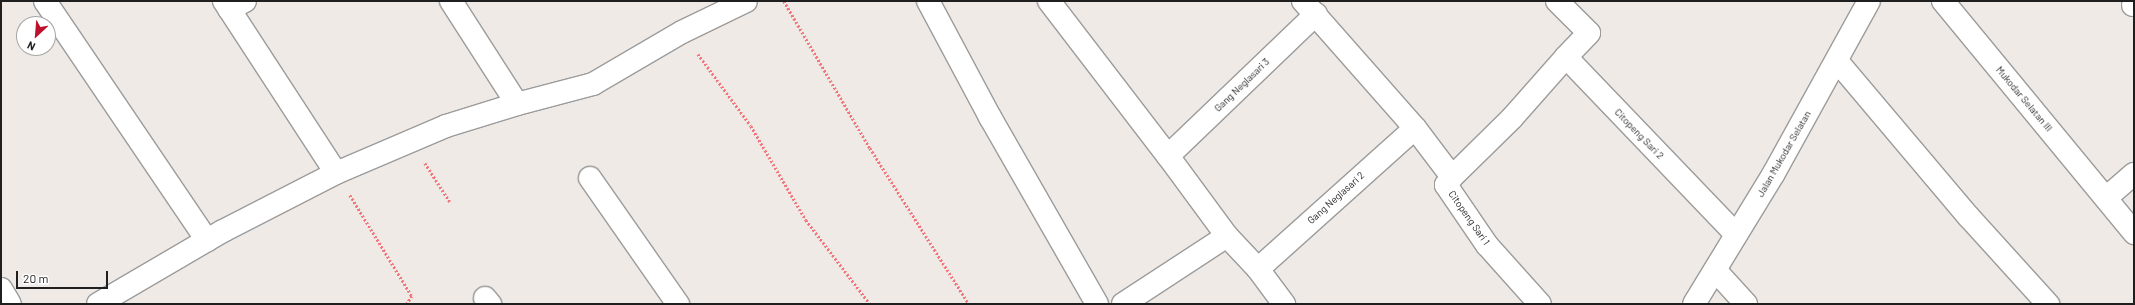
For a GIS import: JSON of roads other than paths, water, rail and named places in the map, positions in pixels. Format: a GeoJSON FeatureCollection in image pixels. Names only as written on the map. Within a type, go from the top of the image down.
{"type":"FeatureCollection","features":[{"type":"Feature","properties":{"kind":"street"},"geometry":{"type":"LineString","coordinates":[[45,1],[207,240]]}},
{"type":"Feature","properties":{"kind":"street"},"geometry":{"type":"LineString","coordinates":[[451,1],[517,104]]}},
{"type":"Feature","properties":{"kind":"street"},"geometry":{"type":"LineString","coordinates":[[103,303],[207,240],[336,173],[446,126],[517,104],[593,84],[682,32],[746,1]]}},
{"type":"Feature","properties":{"kind":"street"},"geometry":{"type":"LineString","coordinates":[[928,1],[994,124],[1097,304]]}},
{"type":"Feature","properties":{"kind":"street"},"geometry":{"type":"LineString","coordinates":[[1049,1],[1168,156],[1227,236],[1258,269],[1284,304]]}},
{"type":"Feature","properties":{"kind":"street"},"geometry":{"type":"LineString","coordinates":[[1452,177],[1512,118],[1589,33],[1557,1]]}},
{"type":"Feature","properties":{"kind":"street","name":"Jalan Mukodar Selatan"},"geometry":{"type":"LineString","coordinates":[[1694,304],[1774,173],[1869,1]]}},
{"type":"Feature","properties":{"kind":"street","name":"Mukodar Selatan III"},"geometry":{"type":"LineString","coordinates":[[1943,1],[2134,234]]}},
{"type":"Feature","properties":{"kind":"street"},"geometry":{"type":"LineString","coordinates":[[233,4],[336,173]]}},
{"type":"Feature","properties":{"kind":"street","name":"Gang Neglasari 3"},"geometry":{"type":"LineString","coordinates":[[1168,156],[1310,8]]}},
{"type":"Feature","properties":{"kind":"street","name":"Citopeng Sari 1"},"geometry":{"type":"LineString","coordinates":[[1310,8],[1415,128],[1452,177],[1446,185],[1487,245],[1540,304]]}},
{"type":"Feature","properties":{"kind":"street","name":"Citopeng Sari 2"},"geometry":{"type":"LineString","coordinates":[[1566,57],[1736,234]]}},
{"type":"Feature","properties":{"kind":"street"},"geometry":{"type":"LineString","coordinates":[[1837,61],[1969,217],[2048,304]]}},
{"type":"Feature","properties":{"kind":"street","name":"Gang Neglasari 2"},"geometry":{"type":"LineString","coordinates":[[1258,269],[1415,128]]}},
{"type":"Feature","properties":{"kind":"street"},"geometry":{"type":"LineString","coordinates":[[2106,198],[2134,174]]}},
{"type":"Feature","properties":{"kind":"street"},"geometry":{"type":"LineString","coordinates":[[590,178],[678,304]]}},
{"type":"Feature","properties":{"kind":"street"},"geometry":{"type":"LineString","coordinates":[[1123,304],[1227,236]]}},
{"type":"Feature","properties":{"kind":"street"},"geometry":{"type":"LineString","coordinates":[[1715,270],[1746,304]]}},
{"type":"Feature","properties":{"kind":"street"},"geometry":{"type":"LineString","coordinates":[[1,289],[10,304]]}}]}
